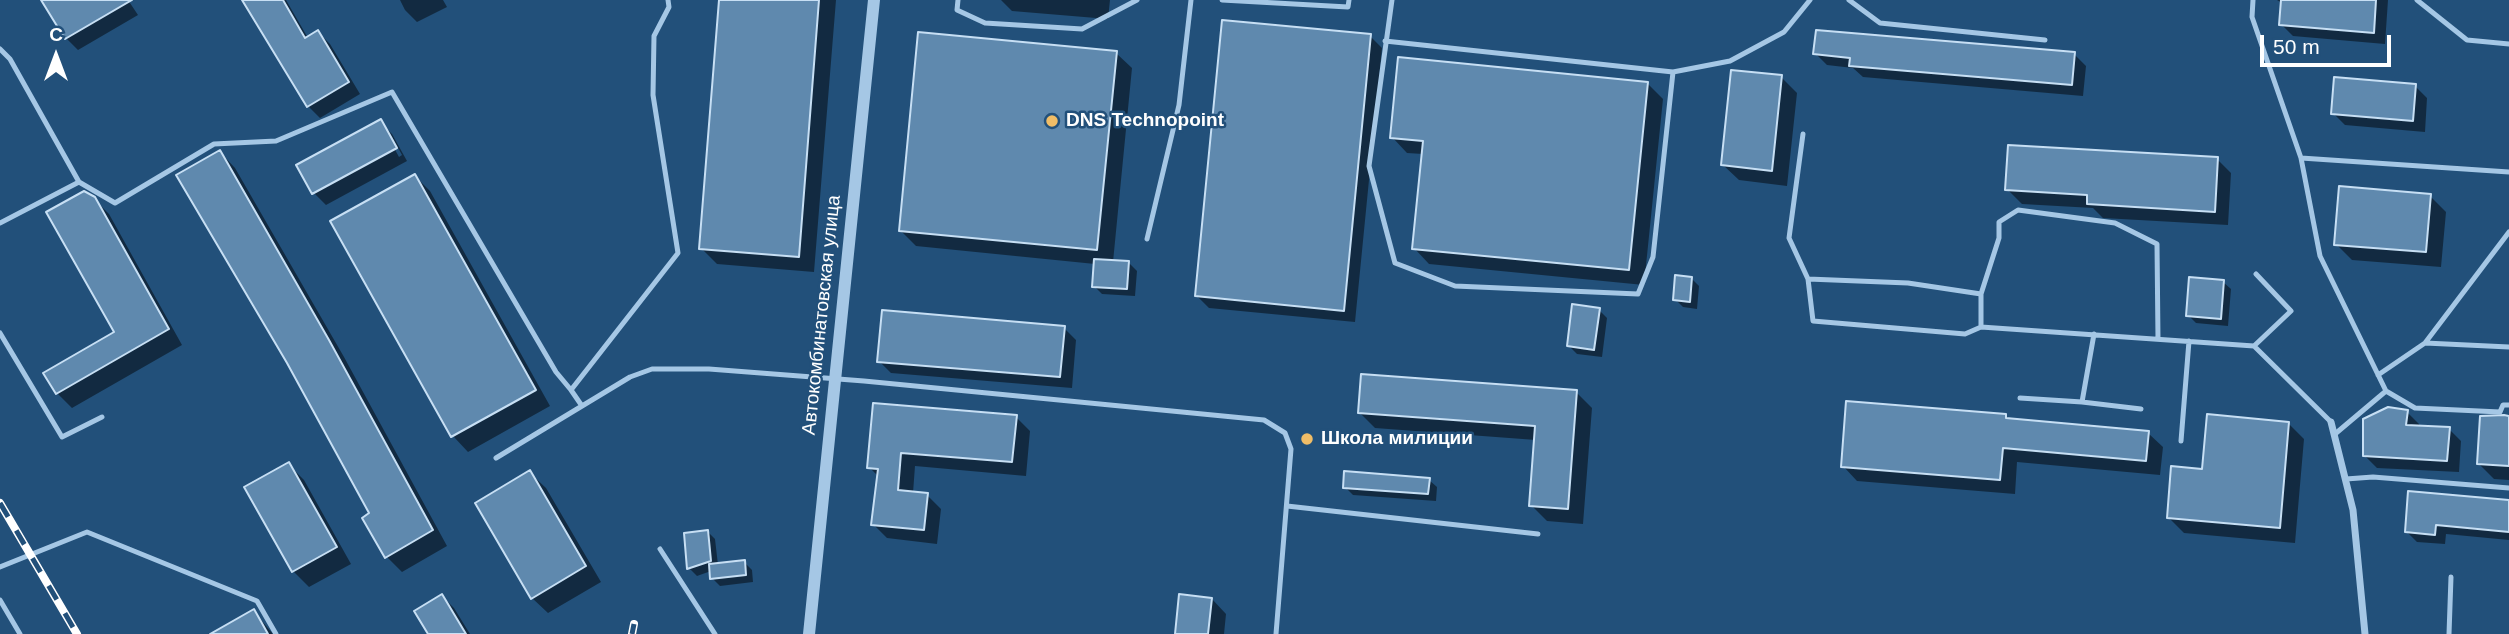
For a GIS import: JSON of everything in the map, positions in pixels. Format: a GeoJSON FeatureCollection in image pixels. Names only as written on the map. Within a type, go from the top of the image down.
{"type":"FeatureCollection","features":[{"type":"Feature","properties":{"kind":"street","name":"Автокомбинатовская улица"},"geometry":{"type":"LineString","coordinates":[[809,634],[874,0]]}},
{"type":"Feature","properties":{"kind":"street"},"geometry":{"type":"LineString","coordinates":[[2330,422],[2353,510],[2365,634]]}},
{"type":"Feature","properties":{"kind":"lane"},"geometry":{"type":"LineString","coordinates":[[571,390],[678,253],[653,95],[654,36],[670,8],[668,0]]}},
{"type":"Feature","properties":{"kind":"lane"},"geometry":{"type":"LineString","coordinates":[[958,0],[957,10],[985,23],[1082,29],[1137,0]]}},
{"type":"Feature","properties":{"kind":"lane"},"geometry":{"type":"LineString","coordinates":[[1147,239],[1179,105],[1191,0]]}},
{"type":"Feature","properties":{"kind":"lane"},"geometry":{"type":"LineString","coordinates":[[1222,0],[1348,7],[1349,0]]}},
{"type":"Feature","properties":{"kind":"lane"},"geometry":{"type":"LineString","coordinates":[[1392,0],[1369,166],[1395,263],[1455,286],[1638,294],[1653,257],[1673,72]]}},
{"type":"Feature","properties":{"kind":"lane"},"geometry":{"type":"LineString","coordinates":[[1385,41],[1673,72],[1730,61],[1783,32],[1810,0]]}},
{"type":"Feature","properties":{"kind":"lane"},"geometry":{"type":"LineString","coordinates":[[1849,0],[1880,23],[2046,40]]}},
{"type":"Feature","properties":{"kind":"lane"},"geometry":{"type":"LineString","coordinates":[[2253,0],[2252,17],[2301,158],[2320,256],[2386,391],[2415,408],[2500,412],[2503,405],[2509,405]]}},
{"type":"Feature","properties":{"kind":"lane"},"geometry":{"type":"LineString","coordinates":[[2417,0],[2467,40],[2509,44]]}},
{"type":"Feature","properties":{"kind":"lane"},"geometry":{"type":"LineString","coordinates":[[0,49],[10,60],[79,182],[115,203],[214,144],[276,141],[392,92],[550,360],[582,406]]}},
{"type":"Feature","properties":{"kind":"lane"},"geometry":{"type":"LineString","coordinates":[[1803,134],[1789,238],[1808,279],[1813,321],[1965,334],[1981,327],[2254,346],[2330,422]]}},
{"type":"Feature","properties":{"kind":"lane"},"geometry":{"type":"LineString","coordinates":[[2301,158],[2509,172]]}},
{"type":"Feature","properties":{"kind":"lane"},"geometry":{"type":"LineString","coordinates":[[0,223],[79,182]]}},
{"type":"Feature","properties":{"kind":"lane"},"geometry":{"type":"LineString","coordinates":[[1981,327],[1981,294],[1999,237],[1999,222],[2018,210],[2115,223],[2157,244],[2158,339]]}},
{"type":"Feature","properties":{"kind":"lane"},"geometry":{"type":"LineString","coordinates":[[2378,375],[2426,343],[2509,232]]}},
{"type":"Feature","properties":{"kind":"lane"},"geometry":{"type":"LineString","coordinates":[[2254,346],[2291,311],[2256,274]]}},
{"type":"Feature","properties":{"kind":"lane"},"geometry":{"type":"LineString","coordinates":[[1808,279],[1908,283],[1981,294]]}},
{"type":"Feature","properties":{"kind":"lane"},"geometry":{"type":"LineString","coordinates":[[0,333],[62,437],[102,417]]}},
{"type":"Feature","properties":{"kind":"lane"},"geometry":{"type":"LineString","coordinates":[[2082,402],[2094,334]]}},
{"type":"Feature","properties":{"kind":"lane"},"geometry":{"type":"LineString","coordinates":[[2181,441],[2189,341]]}},
{"type":"Feature","properties":{"kind":"lane"},"geometry":{"type":"LineString","coordinates":[[2426,343],[2509,346]]}},
{"type":"Feature","properties":{"kind":"lane"},"geometry":{"type":"LineString","coordinates":[[496,458],[630,377],[652,369],[709,369],[834,379],[1264,420],[1285,433],[1291,449],[1276,634]]}},
{"type":"Feature","properties":{"kind":"lane"},"geometry":{"type":"LineString","coordinates":[[2335,434],[2386,391]]}},
{"type":"Feature","properties":{"kind":"lane"},"geometry":{"type":"LineString","coordinates":[[2020,398],[2141,409]]}},
{"type":"Feature","properties":{"kind":"lane"},"geometry":{"type":"LineString","coordinates":[[2346,479],[2373,477],[2509,488]]}},
{"type":"Feature","properties":{"kind":"lane"},"geometry":{"type":"LineString","coordinates":[[1287,506],[1538,534]]}},
{"type":"Feature","properties":{"kind":"lane"},"geometry":{"type":"LineString","coordinates":[[0,566],[87,532],[257,601],[276,634]]}},
{"type":"Feature","properties":{"kind":"lane"},"geometry":{"type":"LineString","coordinates":[[660,549],[715,634]]}},
{"type":"Feature","properties":{"kind":"lane"},"geometry":{"type":"LineString","coordinates":[[2449,634],[2451,578]]}},
{"type":"Feature","properties":{"kind":"lane"},"geometry":{"type":"LineString","coordinates":[[0,600],[20,634]]}},
{"type":"Feature","properties":{"kind":"building"},"geometry":{"type":"Polygon","coordinates":[[[41,0],[132,0],[65,39],[41,0]]]}},
{"type":"Feature","properties":{"kind":"building"},"geometry":{"type":"Polygon","coordinates":[[[242,0],[283,0],[305,38],[318,30],[349,82],[307,107],[242,0]]]}},
{"type":"Feature","properties":{"kind":"building"},"geometry":{"type":"Polygon","coordinates":[[[719,0],[819,0],[799,257],[699,249],[719,0]]]}},
{"type":"Feature","properties":{"kind":"building"},"geometry":{"type":"Polygon","coordinates":[[[2281,0],[2376,0],[2374,33],[2279,25],[2281,0]]]}},
{"type":"Feature","properties":{"kind":"building"},"geometry":{"type":"Polygon","coordinates":[[[1222,20],[1371,34],[1344,311],[1195,296],[1222,20]]]}},
{"type":"Feature","properties":{"kind":"building"},"geometry":{"type":"Polygon","coordinates":[[[1816,30],[2075,52],[2072,85],[1849,66],[1850,58],[1813,54],[1816,30]]]}},
{"type":"Feature","properties":{"kind":"building"},"geometry":{"type":"Polygon","coordinates":[[[918,32],[1117,51],[1097,250],[899,231],[918,32]]]}},
{"type":"Feature","properties":{"kind":"building"},"geometry":{"type":"Polygon","coordinates":[[[1398,57],[1648,82],[1629,270],[1412,249],[1423,141],[1390,138],[1398,57]]]}},
{"type":"Feature","properties":{"kind":"building"},"geometry":{"type":"Polygon","coordinates":[[[1731,70],[1782,75],[1772,171],[1721,165],[1731,70]]]}},
{"type":"Feature","properties":{"kind":"building"},"geometry":{"type":"Polygon","coordinates":[[[2334,77],[2416,84],[2413,121],[2331,114],[2334,77]]]}},
{"type":"Feature","properties":{"kind":"building"},"geometry":{"type":"Polygon","coordinates":[[[381,119],[397,148],[312,194],[296,165],[381,119]]]}},
{"type":"Feature","properties":{"kind":"building"},"geometry":{"type":"Polygon","coordinates":[[[2008,145],[2218,157],[2215,212],[2087,204],[2087,195],[2005,190],[2008,145]]]}},
{"type":"Feature","properties":{"kind":"building"},"geometry":{"type":"Polygon","coordinates":[[[220,150],[329,340],[433,530],[385,558],[362,518],[369,513],[287,363],[176,175],[220,150]]]}},
{"type":"Feature","properties":{"kind":"building"},"geometry":{"type":"Polygon","coordinates":[[[415,174],[536,390],[451,437],[330,221],[415,174]]]}},
{"type":"Feature","properties":{"kind":"building"},"geometry":{"type":"Polygon","coordinates":[[[2339,186],[2431,194],[2426,252],[2334,245],[2339,186]]]}},
{"type":"Feature","properties":{"kind":"building"},"geometry":{"type":"Polygon","coordinates":[[[84,191],[95,197],[169,329],[56,394],[43,373],[114,332],[46,212],[84,191]]]}},
{"type":"Feature","properties":{"kind":"building"},"geometry":{"type":"Polygon","coordinates":[[[1094,259],[1129,261],[1127,289],[1092,287],[1094,259]]]}},
{"type":"Feature","properties":{"kind":"building"},"geometry":{"type":"Polygon","coordinates":[[[1675,275],[1692,277],[1690,302],[1673,300],[1675,275]]]}},
{"type":"Feature","properties":{"kind":"building"},"geometry":{"type":"Polygon","coordinates":[[[2189,277],[2224,280],[2221,319],[2186,316],[2189,277]]]}},
{"type":"Feature","properties":{"kind":"building"},"geometry":{"type":"Polygon","coordinates":[[[1572,304],[1600,308],[1594,350],[1567,346],[1572,304]]]}},
{"type":"Feature","properties":{"kind":"building"},"geometry":{"type":"Polygon","coordinates":[[[882,310],[1065,326],[1060,377],[877,362],[882,310]]]}},
{"type":"Feature","properties":{"kind":"building"},"geometry":{"type":"Polygon","coordinates":[[[1361,374],[1577,390],[1568,509],[1529,506],[1535,426],[1358,413],[1361,374]]]}},
{"type":"Feature","properties":{"kind":"building"},"geometry":{"type":"Polygon","coordinates":[[[1846,401],[2006,414],[2006,418],[2149,431],[2146,461],[2003,448],[2000,480],[1841,467],[1846,401]]]}},
{"type":"Feature","properties":{"kind":"building"},"geometry":{"type":"Polygon","coordinates":[[[873,403],[1017,415],[1012,462],[901,453],[898,490],[928,493],[924,530],[871,525],[878,469],[867,468],[873,403]]]}},
{"type":"Feature","properties":{"kind":"building"},"geometry":{"type":"Polygon","coordinates":[[[2388,407],[2408,410],[2406,425],[2450,427],[2447,461],[2363,456],[2363,419],[2388,407]]]}},
{"type":"Feature","properties":{"kind":"building"},"geometry":{"type":"Polygon","coordinates":[[[2207,414],[2289,422],[2280,528],[2167,518],[2171,466],[2202,469],[2207,414]]]}},
{"type":"Feature","properties":{"kind":"building"},"geometry":{"type":"Polygon","coordinates":[[[2480,416],[2509,416],[2509,466],[2477,464],[2480,416]]]}},
{"type":"Feature","properties":{"kind":"building"},"geometry":{"type":"Polygon","coordinates":[[[289,462],[337,547],[292,572],[244,487],[289,462]]]}},
{"type":"Feature","properties":{"kind":"building"},"geometry":{"type":"Polygon","coordinates":[[[530,470],[586,566],[531,599],[475,503],[530,470]]]}},
{"type":"Feature","properties":{"kind":"building"},"geometry":{"type":"Polygon","coordinates":[[[1344,471],[1430,478],[1428,494],[1343,488],[1344,471]]]}},
{"type":"Feature","properties":{"kind":"building"},"geometry":{"type":"Polygon","coordinates":[[[2408,491],[2509,500],[2509,532],[2436,525],[2435,535],[2405,532],[2408,491]]]}},
{"type":"Feature","properties":{"kind":"building"},"geometry":{"type":"Polygon","coordinates":[[[708,530],[711,561],[687,569],[684,533],[708,530]]]}},
{"type":"Feature","properties":{"kind":"building"},"geometry":{"type":"Polygon","coordinates":[[[745,560],[746,575],[710,579],[709,564],[745,560]]]}},
{"type":"Feature","properties":{"kind":"building"},"geometry":{"type":"Polygon","coordinates":[[[442,594],[466,634],[428,634],[414,611],[442,594]]]}},
{"type":"Feature","properties":{"kind":"building"},"geometry":{"type":"Polygon","coordinates":[[[1179,594],[1212,598],[1208,634],[1175,634],[1179,594]]]}},
{"type":"Feature","properties":{"kind":"building"},"geometry":{"type":"Polygon","coordinates":[[[254,609],[268,634],[210,634],[254,609]]]}},
{"type":"Feature","properties":{"kind":"railway"},"geometry":{"type":"LineString","coordinates":[[0,503],[77,634]]}},
{"type":"Feature","properties":{"kind":"railway"},"geometry":{"type":"LineString","coordinates":[[632,634],[634,624]]}},
{"type":"Feature","properties":{"kind":"place","name":"DNS Technopoint"},"geometry":{"type":"Point","coordinates":[1052,121]}},
{"type":"Feature","properties":{"kind":"place","name":"Школа милиции"},"geometry":{"type":"Point","coordinates":[1307,439]}}]}
